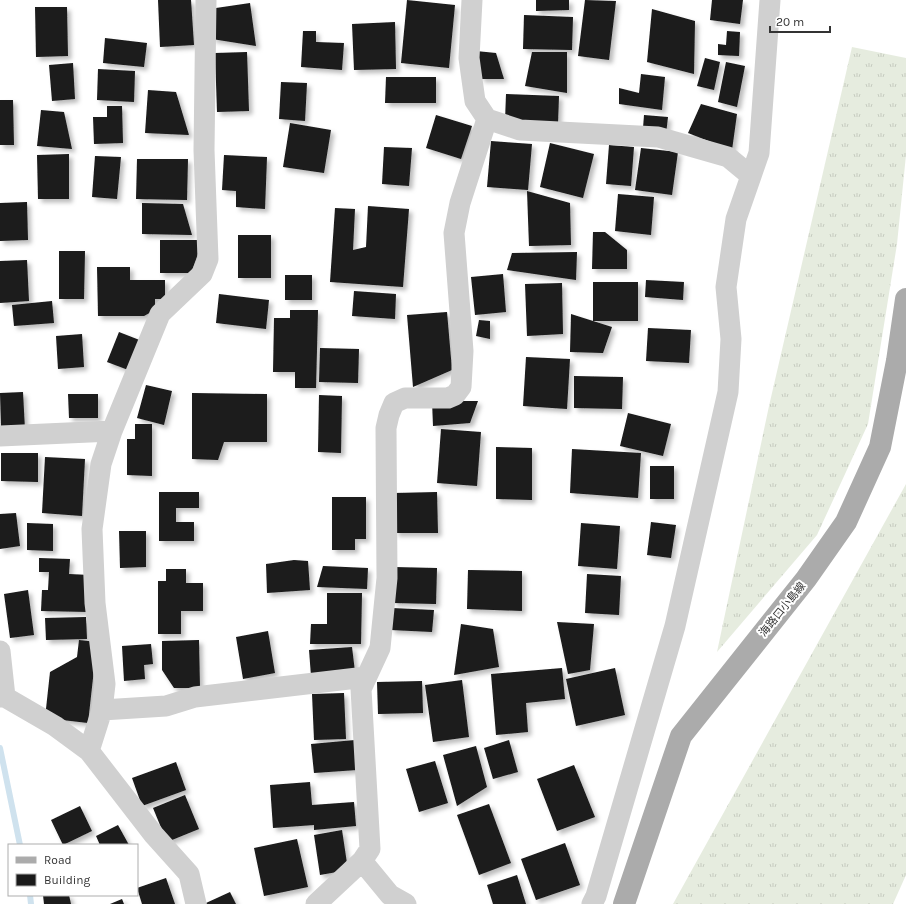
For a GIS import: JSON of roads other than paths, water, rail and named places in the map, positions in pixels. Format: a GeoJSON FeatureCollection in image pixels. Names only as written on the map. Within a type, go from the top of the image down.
{"type":"FeatureCollection","features":[{"type":"Feature","properties":{"kind":"main road","name":"海路口小島線"},"geometry":{"type":"LineString","coordinates":[[624,904],[681,736],[806,579],[846,522],[880,447],[897,361],[906,300]]}},
{"type":"Feature","properties":{"kind":"street"},"geometry":{"type":"LineString","coordinates":[[89,751],[102,710],[105,684],[95,603],[92,529],[101,464],[112,431],[160,314],[202,274],[208,259],[204,150],[206,0]]}},
{"type":"Feature","properties":{"kind":"street"},"geometry":{"type":"LineString","coordinates":[[472,0],[469,58],[475,101],[487,119],[520,130],[658,137],[728,157],[751,176]]}},
{"type":"Feature","properties":{"kind":"street"},"geometry":{"type":"LineString","coordinates":[[592,904],[596,896],[675,626],[728,392],[731,340],[726,287],[736,219],[759,153],[770,0]]}},
{"type":"Feature","properties":{"kind":"street"},"geometry":{"type":"LineString","coordinates":[[316,904],[362,861],[370,849],[361,689],[380,648],[388,578],[386,428],[394,403],[405,398],[448,398],[456,395],[461,388],[463,351],[454,233],[460,203],[487,119]]}},
{"type":"Feature","properties":{"kind":"street"},"geometry":{"type":"LineString","coordinates":[[0,436],[112,431]]}},
{"type":"Feature","properties":{"kind":"street"},"geometry":{"type":"LineString","coordinates":[[0,650],[2,697],[55,726],[89,751],[154,835],[189,874],[196,904]]}},
{"type":"Feature","properties":{"kind":"street"},"geometry":{"type":"LineString","coordinates":[[102,710],[166,706],[195,696],[366,677]]}},
{"type":"Feature","properties":{"kind":"street"},"geometry":{"type":"LineString","coordinates":[[362,861],[390,895],[406,904]]}},
{"type":"Feature","properties":{"kind":"waterway"},"geometry":{"type":"LineString","coordinates":[[0,748],[20,844]]}},
{"type":"Feature","properties":{"kind":"waterway"},"geometry":{"type":"LineString","coordinates":[[30,896],[31,904]]}}]}
